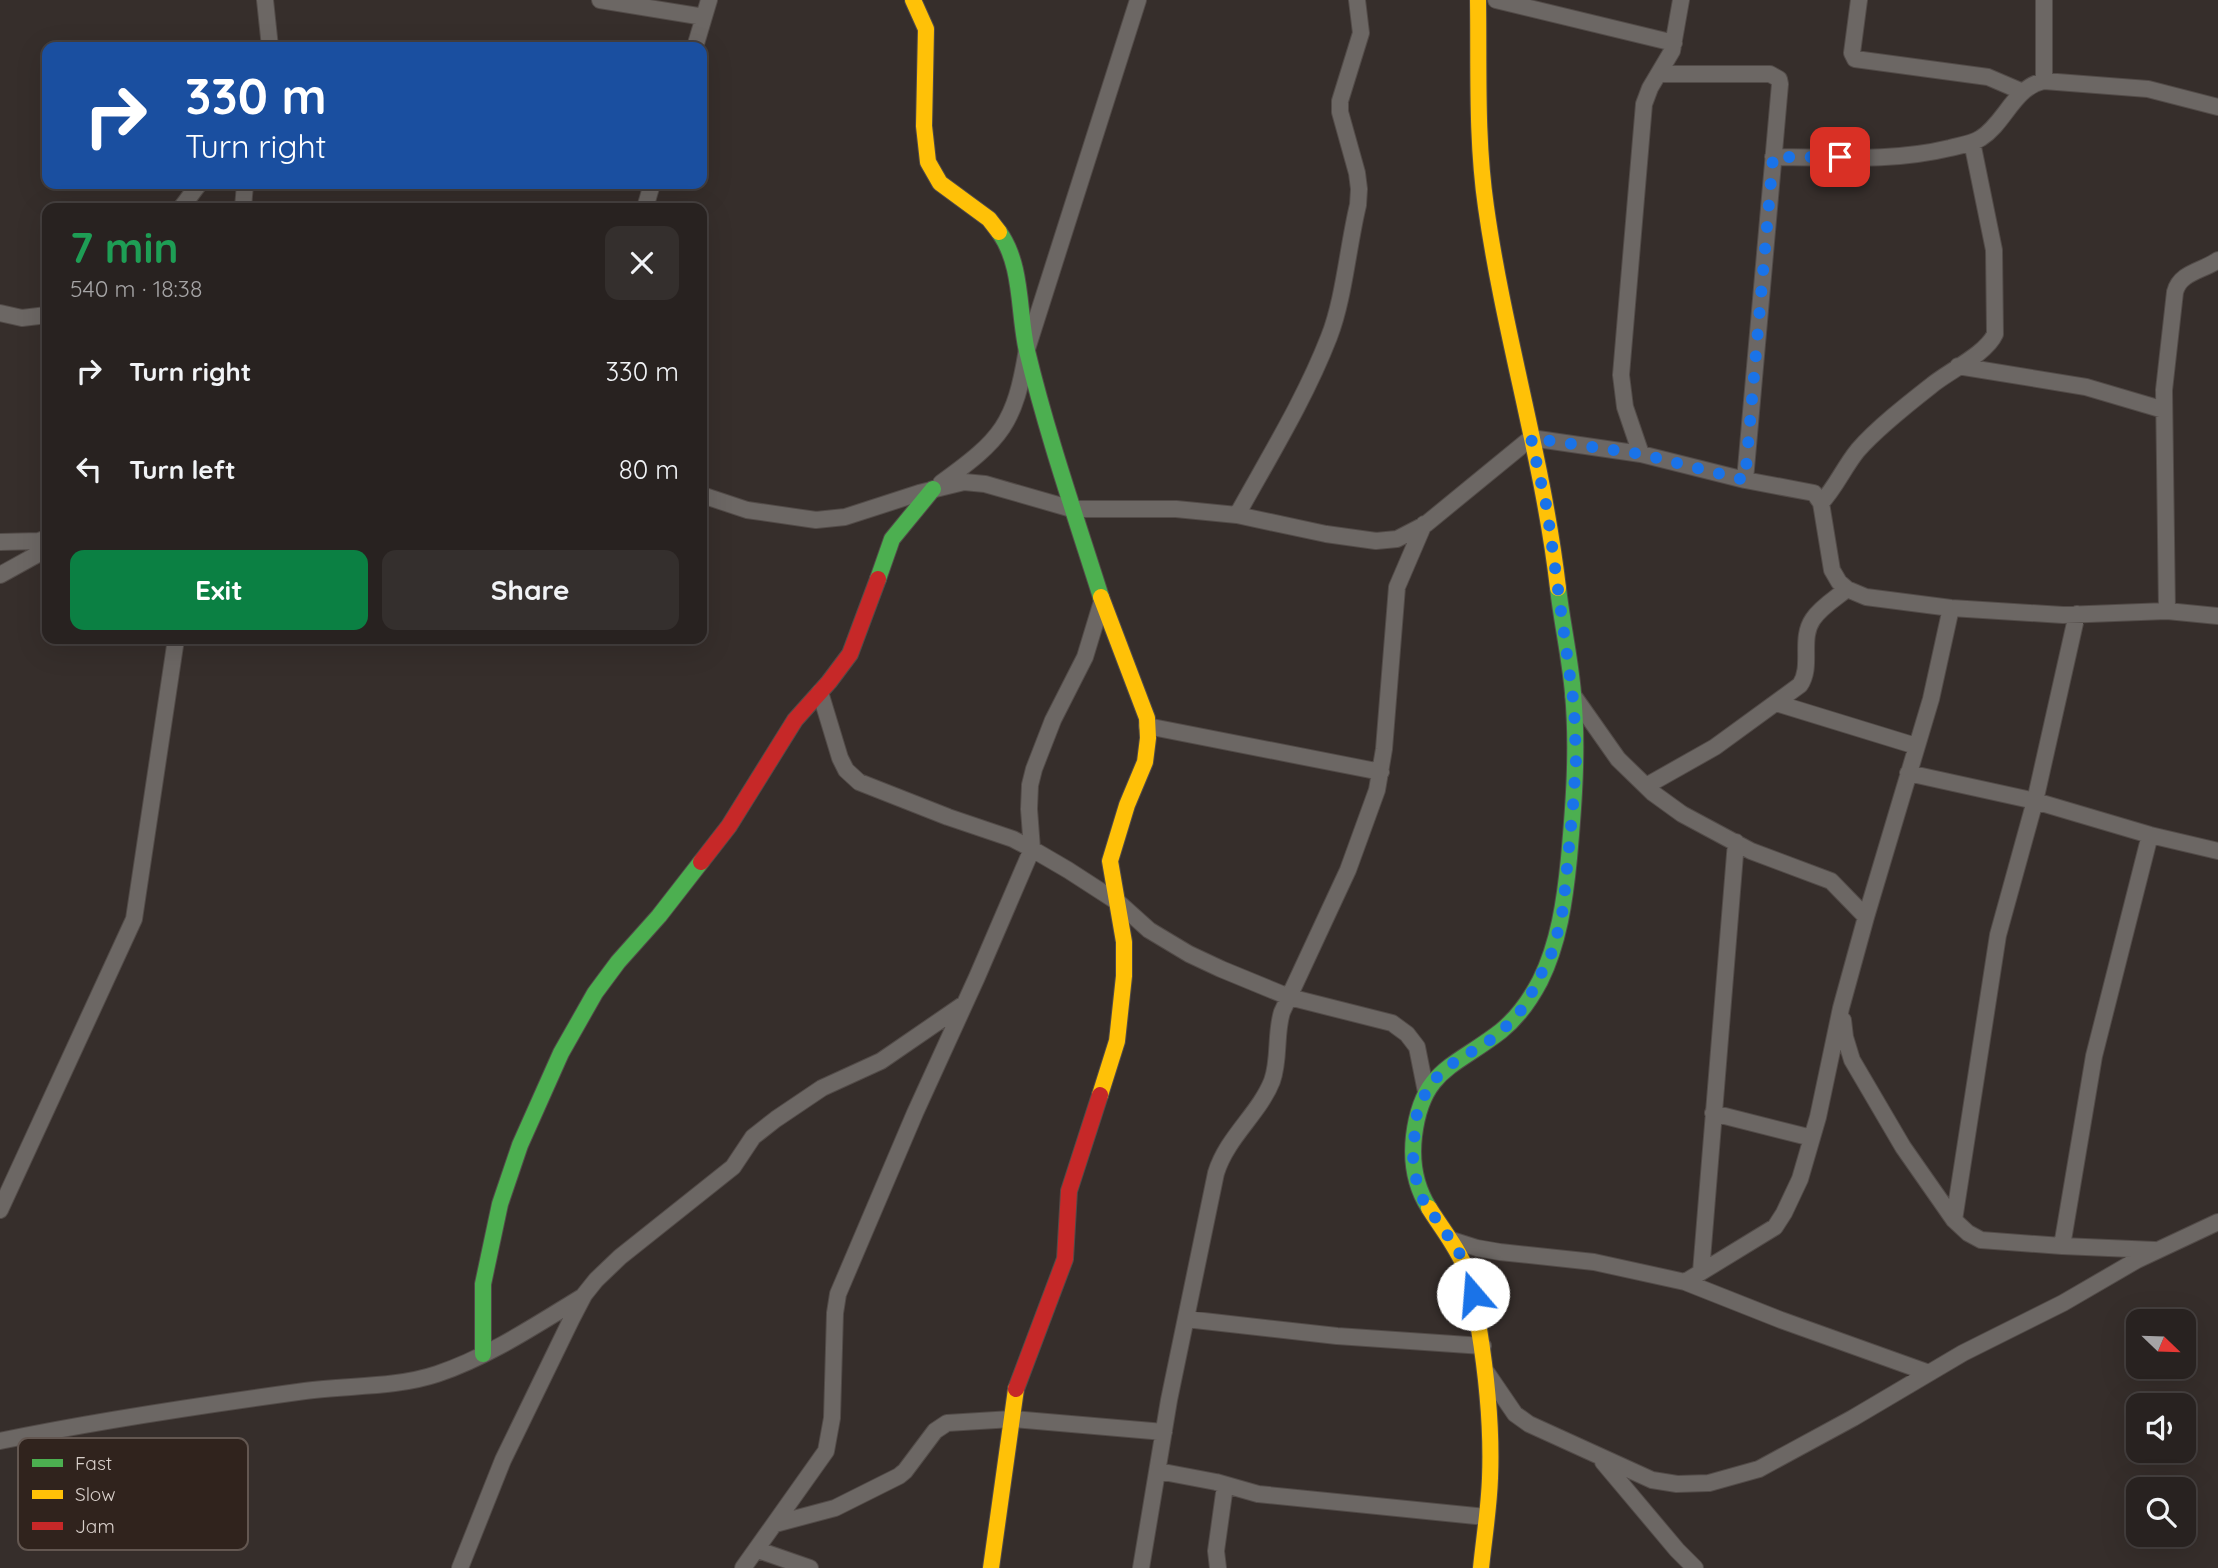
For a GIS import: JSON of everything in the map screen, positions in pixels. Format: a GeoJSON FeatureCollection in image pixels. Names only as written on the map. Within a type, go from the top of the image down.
{"type":"FeatureCollection","features":[{"type":"Feature","properties":{"kind":"street"},"geometry":{"type":"LineString","coordinates":[[265,0],[269,42]]}},
{"type":"Feature","properties":{"kind":"street"},"geometry":{"type":"LineString","coordinates":[[600,0],[704,16]]}},
{"type":"Feature","properties":{"kind":"street"},"geometry":{"type":"LineString","coordinates":[[696,42],[709,0]]}},
{"type":"Feature","properties":{"kind":"street"},"geometry":{"type":"LineString","coordinates":[[913,0],[926,29],[924,126],[928,162],[940,183],[989,219],[1006,242],[1013,261],[1027,349],[1072,509],[1110,625],[1147,718],[1144,762],[1127,805],[1110,861],[1124,942],[1124,976],[1117,1041],[1069,1191],[1065,1258],[1017,1385],[991,1568]]}},
{"type":"Feature","properties":{"kind":"street"},"geometry":{"type":"LineString","coordinates":[[483,1354],[483,1284],[500,1205],[520,1145],[561,1053],[595,993],[729,826],[795,720],[850,654],[892,540],[933,489],[977,457],[995,440],[1014,409],[1027,349],[1138,0]]}},
{"type":"Feature","properties":{"kind":"street"},"geometry":{"type":"LineString","coordinates":[[1237,515],[1305,389],[1329,336],[1336,311],[1358,205],[1359,189],[1340,112],[1340,102],[1361,33],[1362,23],[1357,0]]}},
{"type":"Feature","properties":{"kind":"street"},"geometry":{"type":"LineString","coordinates":[[1479,0],[1481,172],[1501,300],[1547,509],[1573,695],[1576,759],[1563,909],[1554,948],[1545,970],[1517,1016],[1495,1037],[1450,1065],[1437,1077],[1426,1092],[1417,1113],[1415,1128],[1413,1157],[1417,1185],[1424,1202],[1452,1240],[1468,1273],[1488,1373],[1490,1478],[1481,1568]]}},
{"type":"Feature","properties":{"kind":"street"},"geometry":{"type":"LineString","coordinates":[[1496,0],[1674,43]]}},
{"type":"Feature","properties":{"kind":"street"},"geometry":{"type":"LineString","coordinates":[[1641,454],[1625,407],[1621,374],[1644,103],[1672,51],[1681,0]]}},
{"type":"Feature","properties":{"kind":"street"},"geometry":{"type":"LineString","coordinates":[[1859,0],[1852,53],[1852,57],[1858,61],[1988,77],[2022,92]]}},
{"type":"Feature","properties":{"kind":"street"},"geometry":{"type":"LineString","coordinates":[[2044,0],[2044,82]]}},
{"type":"Feature","properties":{"kind":"street"},"geometry":{"type":"LineString","coordinates":[[1659,74],[1775,75],[1779,79],[1745,480]]}},
{"type":"Feature","properties":{"kind":"street"},"geometry":{"type":"LineString","coordinates":[[1773,157],[1894,158],[1972,142],[1988,132],[2029,86],[2044,82],[2148,89],[2218,107]]}},
{"type":"Feature","properties":{"kind":"street"},"geometry":{"type":"LineString","coordinates":[[1821,503],[1832,492],[1865,442],[1933,384],[1992,340],[1995,329],[1994,250],[1972,142]]}},
{"type":"Feature","properties":{"kind":"street"},"geometry":{"type":"LineString","coordinates":[[2167,611],[2164,390],[2178,284],[2183,278],[2218,260]]}},
{"type":"Feature","properties":{"kind":"street"},"geometry":{"type":"LineString","coordinates":[[0,313],[22,318],[42,316]]}},
{"type":"Feature","properties":{"kind":"street"},"geometry":{"type":"LineString","coordinates":[[1958,366],[2086,387],[2164,410]]}},
{"type":"Feature","properties":{"kind":"street"},"geometry":{"type":"LineString","coordinates":[[707,497],[747,510],[816,520],[845,517],[956,483],[985,484],[1072,509],[1176,509],[1237,515],[1326,534],[1376,541],[1398,539],[1424,524],[1531,438],[1641,454],[1745,480],[1814,492],[1821,503],[1832,570],[1847,589],[1866,597],[1951,608],[2077,614],[2167,611],[2218,616]]}},
{"type":"Feature","properties":{"kind":"street"},"geometry":{"type":"LineString","coordinates":[[1141,1568],[1197,1258],[1220,1161],[1272,1081],[1278,1024],[1348,870],[1377,790],[1381,772],[1397,587],[1424,524]]}},
{"type":"Feature","properties":{"kind":"street"},"geometry":{"type":"LineString","coordinates":[[0,542],[42,540]]}},
{"type":"Feature","properties":{"kind":"street"},"geometry":{"type":"LineString","coordinates":[[0,575],[42,552]]}},
{"type":"Feature","properties":{"kind":"street"},"geometry":{"type":"LineString","coordinates":[[1646,786],[1715,747],[1792,692],[1805,675],[1805,643],[1813,618],[1847,589]]}},
{"type":"Feature","properties":{"kind":"street"},"geometry":{"type":"LineString","coordinates":[[743,1568],[826,1451],[832,1418],[835,1312],[838,1294],[1032,849],[1029,809],[1034,769],[1053,720],[1085,657],[1102,601]]}},
{"type":"Feature","properties":{"kind":"street"},"geometry":{"type":"LineString","coordinates":[[1685,1282],[1775,1227],[1800,1179],[1812,1138],[1841,1007],[1931,699],[1951,608]]}},
{"type":"Feature","properties":{"kind":"street"},"geometry":{"type":"LineString","coordinates":[[1954,1220],[1997,934],[2035,801],[2077,614]]}},
{"type":"Feature","properties":{"kind":"street"},"geometry":{"type":"LineString","coordinates":[[0,1210],[134,919],[175,644]]}},
{"type":"Feature","properties":{"kind":"street"},"geometry":{"type":"LineString","coordinates":[[820,692],[840,758],[846,770],[859,782],[1013,839],[1068,870],[1119,904],[1149,930],[1189,954],[1289,997],[1392,1024],[1407,1034],[1417,1047],[1426,1092]]}},
{"type":"Feature","properties":{"kind":"street"},"geometry":{"type":"LineString","coordinates":[[1573,695],[1618,759],[1646,786],[1682,814],[1751,851],[1831,881],[1866,917]]}},
{"type":"Feature","properties":{"kind":"street"},"geometry":{"type":"LineString","coordinates":[[1776,703],[1916,746]]}},
{"type":"Feature","properties":{"kind":"street"},"geometry":{"type":"LineString","coordinates":[[1147,726],[1381,772]]}},
{"type":"Feature","properties":{"kind":"street"},"geometry":{"type":"LineString","coordinates":[[1908,772],[2035,801],[2150,835],[2218,851]]}},
{"type":"Feature","properties":{"kind":"street"},"geometry":{"type":"LineString","coordinates":[[2062,1246],[2094,1056],[2150,835]]}},
{"type":"Feature","properties":{"kind":"street"},"geometry":{"type":"LineString","coordinates":[[1701,1272],[1736,842]]}},
{"type":"Feature","properties":{"kind":"street"},"geometry":{"type":"LineString","coordinates":[[460,1568],[503,1460],[584,1295],[596,1280],[620,1257],[733,1167],[754,1137],[776,1119],[822,1088],[881,1062],[966,1002]]}},
{"type":"Feature","properties":{"kind":"street"},"geometry":{"type":"LineString","coordinates":[[1841,1007],[1845,1037],[1852,1060],[1903,1147],[1954,1220],[1968,1233],[1980,1240],[2158,1250]]}},
{"type":"Feature","properties":{"kind":"street"},"geometry":{"type":"LineString","coordinates":[[1713,1112],[1812,1138]]}},
{"type":"Feature","properties":{"kind":"street"},"geometry":{"type":"LineString","coordinates":[[1488,1373],[1515,1414],[1522,1420],[1599,1458],[1652,1480],[1677,1484],[1709,1483],[1759,1469],[1853,1418],[1962,1353],[2063,1303],[2158,1250],[2218,1222]]}},
{"type":"Feature","properties":{"kind":"street"},"geometry":{"type":"LineString","coordinates":[[1452,1240],[1500,1252],[1594,1262],[1685,1282],[1781,1320],[1930,1373]]}},
{"type":"Feature","properties":{"kind":"street"},"geometry":{"type":"LineString","coordinates":[[0,1441],[250,1398],[421,1379],[483,1354],[584,1295]]}},
{"type":"Feature","properties":{"kind":"street"},"geometry":{"type":"LineString","coordinates":[[1186,1319],[1337,1336],[1483,1346]]}},
{"type":"Feature","properties":{"kind":"street"},"geometry":{"type":"LineString","coordinates":[[775,1524],[835,1507],[899,1476],[935,1431],[947,1423],[1012,1419],[1164,1432]]}},
{"type":"Feature","properties":{"kind":"street"},"geometry":{"type":"LineString","coordinates":[[1599,1458],[1695,1568]]}},
{"type":"Feature","properties":{"kind":"street"},"geometry":{"type":"LineString","coordinates":[[1158,1471],[1258,1494],[1486,1517]]}},
{"type":"Feature","properties":{"kind":"street"},"geometry":{"type":"LineString","coordinates":[[1218,1568],[1216,1550],[1225,1486]]}},
{"type":"Feature","properties":{"kind":"street"},"geometry":{"type":"LineString","coordinates":[[758,1550],[810,1568]]}},
{"type":"Feature","properties":{"kind":"traffic: fast"},"geometry":{"type":"LineString","coordinates":[[999,232],[1007,245],[1016,274],[1024,336],[1043,413],[1101,597]]}},
{"type":"Feature","properties":{"kind":"traffic: fast"},"geometry":{"type":"LineString","coordinates":[[878,579],[892,539],[933,489]]}},
{"type":"Feature","properties":{"kind":"traffic: fast"},"geometry":{"type":"LineString","coordinates":[[1429,1208],[1417,1182],[1413,1155],[1418,1114],[1424,1096],[1443,1072],[1501,1031],[1523,1008],[1547,966],[1560,921],[1571,837],[1575,734],[1572,680],[1558,588]]}},
{"type":"Feature","properties":{"kind":"traffic: fast"},"geometry":{"type":"LineString","coordinates":[[483,1354],[483,1284],[500,1204],[520,1145],[561,1053],[595,993],[701,862]]}},
{"type":"Feature","properties":{"kind":"traffic: slow"},"geometry":{"type":"LineString","coordinates":[[913,0],[926,29],[924,126],[928,162],[940,183],[989,219],[999,232]]}},
{"type":"Feature","properties":{"kind":"traffic: slow"},"geometry":{"type":"LineString","coordinates":[[1478,0],[1479,129],[1486,207],[1543,492],[1558,588]]}},
{"type":"Feature","properties":{"kind":"traffic: slow"},"geometry":{"type":"LineString","coordinates":[[1100,1095],[1117,1041],[1124,976],[1124,942],[1110,861],[1127,805],[1145,762],[1148,738],[1147,718],[1101,597]]}},
{"type":"Feature","properties":{"kind":"traffic: slow"},"geometry":{"type":"LineString","coordinates":[[1429,1208],[1467,1272],[1482,1347],[1490,1459],[1489,1501],[1481,1568]]}},
{"type":"Feature","properties":{"kind":"traffic: slow"},"geometry":{"type":"LineString","coordinates":[[991,1568],[1016,1389]]}},
{"type":"Feature","properties":{"kind":"traffic: jam"},"geometry":{"type":"LineString","coordinates":[[701,862],[729,826],[795,720],[850,654],[878,579]]}},
{"type":"Feature","properties":{"kind":"traffic: jam"},"geometry":{"type":"LineString","coordinates":[[1016,1389],[1065,1259],[1069,1191],[1100,1095]]}},
{"type":"Feature","properties":{"kind":"route"},"geometry":{"type":"LineString","coordinates":[[1473,1294],[1458,1250],[1424,1202],[1417,1185],[1413,1157],[1417,1113],[1426,1092],[1450,1065],[1495,1037],[1517,1016],[1545,970],[1554,948],[1563,909],[1576,759],[1574,706],[1547,509],[1531,438],[1641,454],[1745,480],[1773,157],[1840,157]]}}]}
